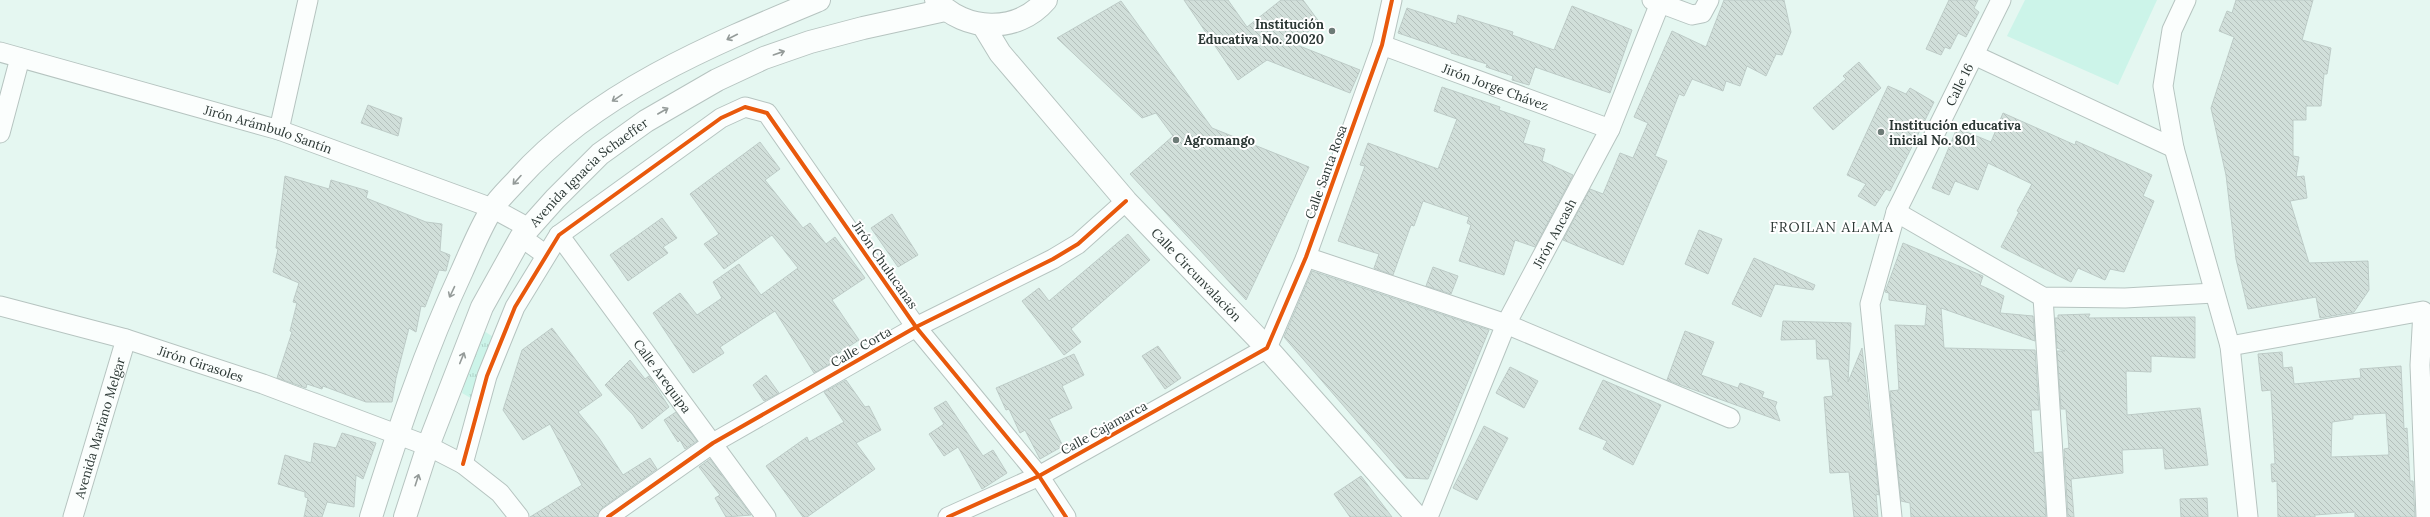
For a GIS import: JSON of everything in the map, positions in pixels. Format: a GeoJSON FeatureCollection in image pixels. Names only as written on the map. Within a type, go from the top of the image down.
{"type":"FeatureCollection","features":[{"type":"Feature","properties":{"kind":"main road"},"geometry":{"type":"LineString","coordinates":[[371,517],[397,435],[448,301],[492,208],[539,155],[581,122],[628,90],[744,31],[819,0]]}},
{"type":"Feature","properties":{"kind":"main road"},"geometry":{"type":"LineString","coordinates":[[940,5],[966,22],[983,25],[1006,24],[1028,16],[1046,0]]}},
{"type":"Feature","properties":{"kind":"main road","name":"Avenida Ignacia Schaeffer"},"geometry":{"type":"LineString","coordinates":[[405,517],[428,446],[482,307],[525,232],[600,154],[646,121],[717,80],[764,58],[810,42],[940,5]]}},
{"type":"Feature","properties":{"kind":"main road","name":"Calle Circunvalación"},"geometry":{"type":"LineString","coordinates":[[983,25],[1000,52],[1126,202],[1267,348],[1417,517]]}},
{"type":"Feature","properties":{"kind":"street"},"geometry":{"type":"LineString","coordinates":[[279,130],[308,0]]}},
{"type":"Feature","properties":{"kind":"street","name":"Calle Santa Rosa"},"geometry":{"type":"LineString","coordinates":[[1267,348],[1306,256],[1382,46],[1392,0]]}},
{"type":"Feature","properties":{"kind":"street","name":"Jirón Ancash"},"geometry":{"type":"LineString","coordinates":[[1428,517],[1506,324],[1610,129],[1656,2],[1692,15],[1702,13],[1708,0]]}},
{"type":"Feature","properties":{"kind":"street","name":"Calle 16"},"geometry":{"type":"LineString","coordinates":[[1892,517],[1870,304],[1896,212],[2001,0]]}},
{"type":"Feature","properties":{"kind":"street"},"geometry":{"type":"LineString","coordinates":[[2186,0],[2172,30],[2163,86],[2174,148],[2230,346],[2248,517]]}},
{"type":"Feature","properties":{"kind":"street","name":"Jirón Jorge Chávez"},"geometry":{"type":"LineString","coordinates":[[1382,46],[1610,129]]}},
{"type":"Feature","properties":{"kind":"street","name":"Jirón Arámbulo Santín"},"geometry":{"type":"LineString","coordinates":[[0,52],[279,130],[492,208],[525,232],[546,255]]}},
{"type":"Feature","properties":{"kind":"street"},"geometry":{"type":"LineString","coordinates":[[1974,55],[2174,148]]}},
{"type":"Feature","properties":{"kind":"street"},"geometry":{"type":"LineString","coordinates":[[0,134],[20,58]]}},
{"type":"Feature","properties":{"kind":"street","name":"Jirón Chulucanas"},"geometry":{"type":"LineString","coordinates":[[559,235],[721,118],[745,107],[768,113],[916,327],[1039,476],[1066,517]]}},
{"type":"Feature","properties":{"kind":"street","name":"Calle Corta"},"geometry":{"type":"LineString","coordinates":[[608,517],[713,443],[916,327],[1054,259],[1078,244],[1126,202]]}},
{"type":"Feature","properties":{"kind":"street"},"geometry":{"type":"LineString","coordinates":[[1896,212],[2043,297],[2125,298],[2214,293]]}},
{"type":"Feature","properties":{"kind":"street"},"geometry":{"type":"LineString","coordinates":[[463,464],[489,369],[515,307],[559,235]]}},
{"type":"Feature","properties":{"kind":"street","name":"Calle Arequipa"},"geometry":{"type":"LineString","coordinates":[[559,235],[766,517]]}},
{"type":"Feature","properties":{"kind":"street"},"geometry":{"type":"LineString","coordinates":[[1306,256],[1506,324],[1730,418]]}},
{"type":"Feature","properties":{"kind":"street"},"geometry":{"type":"LineString","coordinates":[[2043,297],[2057,517]]}},
{"type":"Feature","properties":{"kind":"street","name":"Jirón Girasoles"},"geometry":{"type":"LineString","coordinates":[[0,306],[126,339],[263,384],[428,446],[463,464],[500,493],[519,517]]}},
{"type":"Feature","properties":{"kind":"street"},"geometry":{"type":"LineString","coordinates":[[2230,346],[2423,311],[2420,365],[2426,517]]}},
{"type":"Feature","properties":{"kind":"street","name":"Avenida Mariano Melgar"},"geometry":{"type":"LineString","coordinates":[[73,517],[126,339]]}},
{"type":"Feature","properties":{"kind":"street","name":"Calle Cajamarca"},"geometry":{"type":"LineString","coordinates":[[948,517],[1039,476],[1267,348]]}},
{"type":"Feature","properties":{"kind":"green space"},"geometry":{"type":"Polygon","coordinates":[[[2025,0],[2157,0],[2118,85],[2007,36],[2025,0]]]}},
{"type":"Feature","properties":{"kind":"green space"},"geometry":{"type":"Polygon","coordinates":[[[484,331],[495,338],[474,400],[462,393],[473,355],[484,331]]]}},
{"type":"Feature","properties":{"kind":"building"},"geometry":{"type":"Polygon","coordinates":[[[1184,0],[1228,0],[1247,27],[1281,0],[1303,0],[1320,23],[1292,43],[1360,70],[1350,93],[1267,60],[1238,80],[1184,0]]]}},
{"type":"Feature","properties":{"kind":"building"},"geometry":{"type":"Polygon","coordinates":[[[1724,0],[1784,0],[1791,32],[1782,55],[1776,54],[1766,76],[1747,66],[1740,86],[1726,81],[1723,91],[1692,79],[1684,96],[1679,94],[1655,156],[1667,161],[1623,265],[1563,240],[1590,189],[1603,194],[1620,153],[1633,158],[1648,123],[1634,117],[1672,31],[1706,47],[1724,0]]]}},
{"type":"Feature","properties":{"kind":"building"},"geometry":{"type":"Polygon","coordinates":[[[1949,0],[1978,0],[1974,8],[1979,12],[1966,37],[1958,33],[1950,49],[1945,47],[1941,55],[1926,49],[1949,0]]]}},
{"type":"Feature","properties":{"kind":"building"},"geometry":{"type":"Polygon","coordinates":[[[2236,0],[2313,0],[2302,40],[2331,48],[2327,74],[2324,74],[2321,106],[2306,106],[2306,120],[2293,120],[2293,156],[2299,157],[2296,177],[2304,176],[2307,198],[2290,201],[2309,263],[2368,261],[2369,290],[2354,312],[2320,318],[2316,297],[2248,309],[2236,259],[2226,175],[2211,108],[2234,37],[2219,31],[2227,11],[2232,13],[2236,0]]]}},
{"type":"Feature","properties":{"kind":"building"},"geometry":{"type":"Polygon","coordinates":[[[1121,1],[1212,128],[1309,167],[1246,300],[1130,174],[1173,136],[1156,113],[1142,118],[1057,38],[1121,1]]]}},
{"type":"Feature","properties":{"kind":"building"},"geometry":{"type":"Polygon","coordinates":[[[1572,6],[1632,30],[1610,93],[1535,67],[1529,85],[1512,80],[1513,76],[1486,67],[1487,64],[1451,53],[1451,51],[1398,33],[1407,8],[1456,24],[1458,15],[1513,32],[1512,35],[1554,50],[1572,6]]]}},
{"type":"Feature","properties":{"kind":"building"},"geometry":{"type":"Polygon","coordinates":[[[1859,62],[1881,88],[1833,130],[1813,108],[1846,79],[1843,76],[1859,62]]]}},
{"type":"Feature","properties":{"kind":"building"},"geometry":{"type":"Polygon","coordinates":[[[1888,86],[1906,94],[1910,88],[1934,102],[1890,191],[1886,189],[1875,206],[1858,196],[1866,184],[1847,175],[1888,86]]]}},
{"type":"Feature","properties":{"kind":"building"},"geometry":{"type":"Polygon","coordinates":[[[1442,87],[1500,107],[1499,110],[1530,121],[1523,143],[1545,149],[1542,161],[1573,175],[1535,247],[1515,240],[1504,275],[1459,261],[1471,225],[1467,223],[1469,217],[1423,201],[1414,226],[1411,225],[1393,275],[1374,268],[1379,254],[1338,241],[1365,166],[1360,165],[1368,143],[1438,169],[1457,119],[1434,111],[1442,87]]]}},
{"type":"Feature","properties":{"kind":"building"},"geometry":{"type":"Polygon","coordinates":[[[368,105],[402,118],[398,136],[361,123],[368,105]]]}},
{"type":"Feature","properties":{"kind":"building"},"geometry":{"type":"Polygon","coordinates":[[[2003,113],[2075,145],[2076,141],[2152,175],[2143,196],[2154,201],[2124,272],[2110,269],[2105,280],[2078,268],[2071,282],[2001,247],[2019,212],[2017,211],[2032,184],[1988,163],[1978,190],[1955,181],[1949,195],[1932,188],[1957,128],[1991,142],[2003,113]]]}},
{"type":"Feature","properties":{"kind":"building"},"geometry":{"type":"Polygon","coordinates":[[[760,142],[780,169],[765,180],[803,228],[810,223],[826,244],[835,237],[865,278],[832,300],[859,340],[831,358],[833,362],[814,373],[775,311],[720,347],[724,353],[693,373],[653,313],[680,293],[697,315],[722,298],[713,282],[739,264],[761,295],[798,268],[772,235],[724,269],[704,244],[719,234],[690,194],[760,142]]]}},
{"type":"Feature","properties":{"kind":"building"},"geometry":{"type":"Polygon","coordinates":[[[285,176],[329,189],[331,180],[368,191],[366,198],[426,222],[442,224],[440,251],[450,255],[446,271],[439,270],[425,307],[421,306],[416,332],[409,328],[396,378],[392,402],[366,402],[323,386],[322,389],[307,384],[306,388],[277,378],[292,332],[290,331],[297,303],[293,302],[299,283],[273,272],[278,249],[276,248],[285,176]]]}},
{"type":"Feature","properties":{"kind":"building"},"geometry":{"type":"Polygon","coordinates":[[[892,214],[918,255],[898,267],[871,228],[892,214]]]}},
{"type":"Feature","properties":{"kind":"building"},"geometry":{"type":"Polygon","coordinates":[[[662,218],[677,238],[663,247],[668,253],[628,281],[610,255],[662,218]]]}},
{"type":"Feature","properties":{"kind":"building"},"geometry":{"type":"Polygon","coordinates":[[[1699,230],[1722,239],[1708,274],[1685,264],[1699,230]]]}},
{"type":"Feature","properties":{"kind":"building"},"geometry":{"type":"Polygon","coordinates":[[[1128,234],[1150,260],[1071,329],[1081,342],[1064,355],[1022,301],[1039,288],[1049,301],[1128,234]]]}},
{"type":"Feature","properties":{"kind":"building"},"geometry":{"type":"Polygon","coordinates":[[[1903,243],[1983,276],[1980,285],[2004,296],[2000,313],[2033,316],[2035,341],[1941,308],[1944,348],[2035,350],[2039,410],[2031,410],[2034,453],[2042,452],[2046,517],[1911,517],[1910,503],[1901,501],[1890,391],[1899,390],[1895,325],[1925,326],[1927,305],[1889,300],[1889,293],[1885,292],[1903,243]]]}},
{"type":"Feature","properties":{"kind":"building"},"geometry":{"type":"Polygon","coordinates":[[[1754,258],[1815,285],[1813,290],[1775,284],[1761,317],[1732,304],[1754,258]]]}},
{"type":"Feature","properties":{"kind":"building"},"geometry":{"type":"Polygon","coordinates":[[[1433,267],[1458,276],[1451,294],[1426,286],[1433,267]]]}},
{"type":"Feature","properties":{"kind":"building"},"geometry":{"type":"Polygon","coordinates":[[[1312,271],[1489,330],[1428,479],[1406,478],[1284,337],[1312,271]]]}},
{"type":"Feature","properties":{"kind":"building"},"geometry":{"type":"Polygon","coordinates":[[[2090,314],[2088,318],[2195,317],[2195,358],[2151,356],[2151,372],[2126,371],[2127,415],[2200,408],[2208,465],[2165,469],[2163,448],[2122,450],[2123,473],[2071,479],[2074,517],[2068,517],[2064,449],[2069,448],[2066,409],[2061,409],[2057,351],[2065,351],[2057,348],[2055,318],[2058,318],[2058,315],[2090,314]]]}},
{"type":"Feature","properties":{"kind":"building"},"geometry":{"type":"Polygon","coordinates":[[[1783,321],[1851,323],[1848,382],[1862,348],[1879,495],[1876,494],[1878,517],[1854,517],[1849,472],[1830,473],[1824,397],[1833,396],[1829,359],[1817,359],[1816,339],[1781,340],[1783,321]]]}},
{"type":"Feature","properties":{"kind":"building"},"geometry":{"type":"Polygon","coordinates":[[[552,328],[602,395],[578,412],[599,438],[623,475],[650,458],[657,469],[602,508],[597,517],[530,517],[582,485],[550,424],[523,440],[503,410],[522,350],[552,328]]]}},
{"type":"Feature","properties":{"kind":"building"},"geometry":{"type":"Polygon","coordinates":[[[1685,331],[1714,342],[1701,375],[1738,388],[1740,383],[1764,392],[1762,397],[1777,402],[1775,407],[1780,421],[1667,380],[1685,331]]]}},
{"type":"Feature","properties":{"kind":"building"},"geometry":{"type":"Polygon","coordinates":[[[1158,346],[1181,378],[1165,389],[1142,356],[1158,346]]]}},
{"type":"Feature","properties":{"kind":"building"},"geometry":{"type":"Polygon","coordinates":[[[2282,352],[2283,368],[2292,367],[2294,384],[2361,378],[2360,369],[2401,366],[2404,429],[2407,428],[2410,481],[2413,481],[2415,517],[2355,517],[2355,512],[2315,515],[2315,517],[2278,517],[2277,481],[2272,482],[2271,464],[2275,464],[2271,390],[2262,391],[2258,354],[2282,352]],[[2386,413],[2353,415],[2353,419],[2332,422],[2331,457],[2389,455],[2386,413]]]}},
{"type":"Feature","properties":{"kind":"building"},"geometry":{"type":"Polygon","coordinates":[[[1074,354],[1084,375],[1062,386],[1072,408],[1049,419],[1063,446],[1040,459],[1025,430],[1020,433],[1009,409],[1006,410],[996,388],[1074,354]]]}},
{"type":"Feature","properties":{"kind":"building"},"geometry":{"type":"Polygon","coordinates":[[[630,360],[645,379],[649,376],[669,407],[642,429],[633,415],[605,385],[630,360]]]}},
{"type":"Feature","properties":{"kind":"building"},"geometry":{"type":"Polygon","coordinates":[[[1510,367],[1538,381],[1524,408],[1496,393],[1510,367]]]}},
{"type":"Feature","properties":{"kind":"building"},"geometry":{"type":"Polygon","coordinates":[[[766,375],[779,393],[764,401],[753,385],[766,375]]]}},
{"type":"Feature","properties":{"kind":"building"},"geometry":{"type":"Polygon","coordinates":[[[846,380],[865,407],[869,406],[881,430],[856,443],[875,469],[807,517],[803,517],[766,466],[807,437],[809,442],[844,422],[824,392],[846,380]]]}},
{"type":"Feature","properties":{"kind":"building"},"geometry":{"type":"Polygon","coordinates":[[[1603,380],[1661,405],[1633,465],[1603,449],[1607,441],[1579,429],[1603,380]]]}},
{"type":"Feature","properties":{"kind":"building"},"geometry":{"type":"Polygon","coordinates":[[[946,401],[983,456],[993,450],[1007,473],[982,489],[958,447],[944,456],[929,434],[944,424],[934,408],[946,401]]]}},
{"type":"Feature","properties":{"kind":"building"},"geometry":{"type":"Polygon","coordinates":[[[676,412],[697,441],[685,449],[680,440],[678,442],[664,420],[676,412]]]}},
{"type":"Feature","properties":{"kind":"building"},"geometry":{"type":"Polygon","coordinates":[[[1484,426],[1508,438],[1477,500],[1453,488],[1484,426]]]}},
{"type":"Feature","properties":{"kind":"building"},"geometry":{"type":"Polygon","coordinates":[[[342,433],[376,443],[363,479],[356,475],[354,507],[327,502],[322,517],[304,517],[308,498],[305,497],[305,492],[278,484],[285,455],[311,463],[314,443],[336,448],[342,433]]]}},
{"type":"Feature","properties":{"kind":"building"},"geometry":{"type":"Polygon","coordinates":[[[710,459],[751,515],[726,517],[715,498],[720,495],[699,467],[710,459]]]}},
{"type":"Feature","properties":{"kind":"building"},"geometry":{"type":"Polygon","coordinates":[[[1361,476],[1392,517],[1350,517],[1334,494],[1361,476]]]}},
{"type":"Feature","properties":{"kind":"building"},"geometry":{"type":"Polygon","coordinates":[[[2207,498],[2208,517],[2181,517],[2180,499],[2207,498]]]}},
{"type":"Feature","properties":{"kind":"cycle path"},"geometry":{"type":"LineString","coordinates":[[948,517],[1039,476],[1267,348],[1306,257],[1382,45],[1392,0]]}},
{"type":"Feature","properties":{"kind":"cycle path"},"geometry":{"type":"LineString","coordinates":[[463,464],[487,376],[515,307],[559,235],[721,118],[745,107],[767,113],[916,327],[1039,476],[1066,517]]}},
{"type":"Feature","properties":{"kind":"cycle path"},"geometry":{"type":"LineString","coordinates":[[608,517],[713,443],[916,327],[1053,259],[1078,244],[1126,201]]}},
{"type":"Feature","properties":{"kind":"place","name":"Institución Educativa No. 20020"},"geometry":{"type":"Point","coordinates":[1332,31]}},
{"type":"Feature","properties":{"kind":"place","name":"Institución educativa inicial No. 801"},"geometry":{"type":"Point","coordinates":[1881,132]}},
{"type":"Feature","properties":{"kind":"place","name":"Agromango"},"geometry":{"type":"Point","coordinates":[1176,140]}},
{"type":"Feature","properties":{"kind":"district","name":"FROILAN ALAMA"},"geometry":{"type":"Point","coordinates":[1832,227]}}]}
